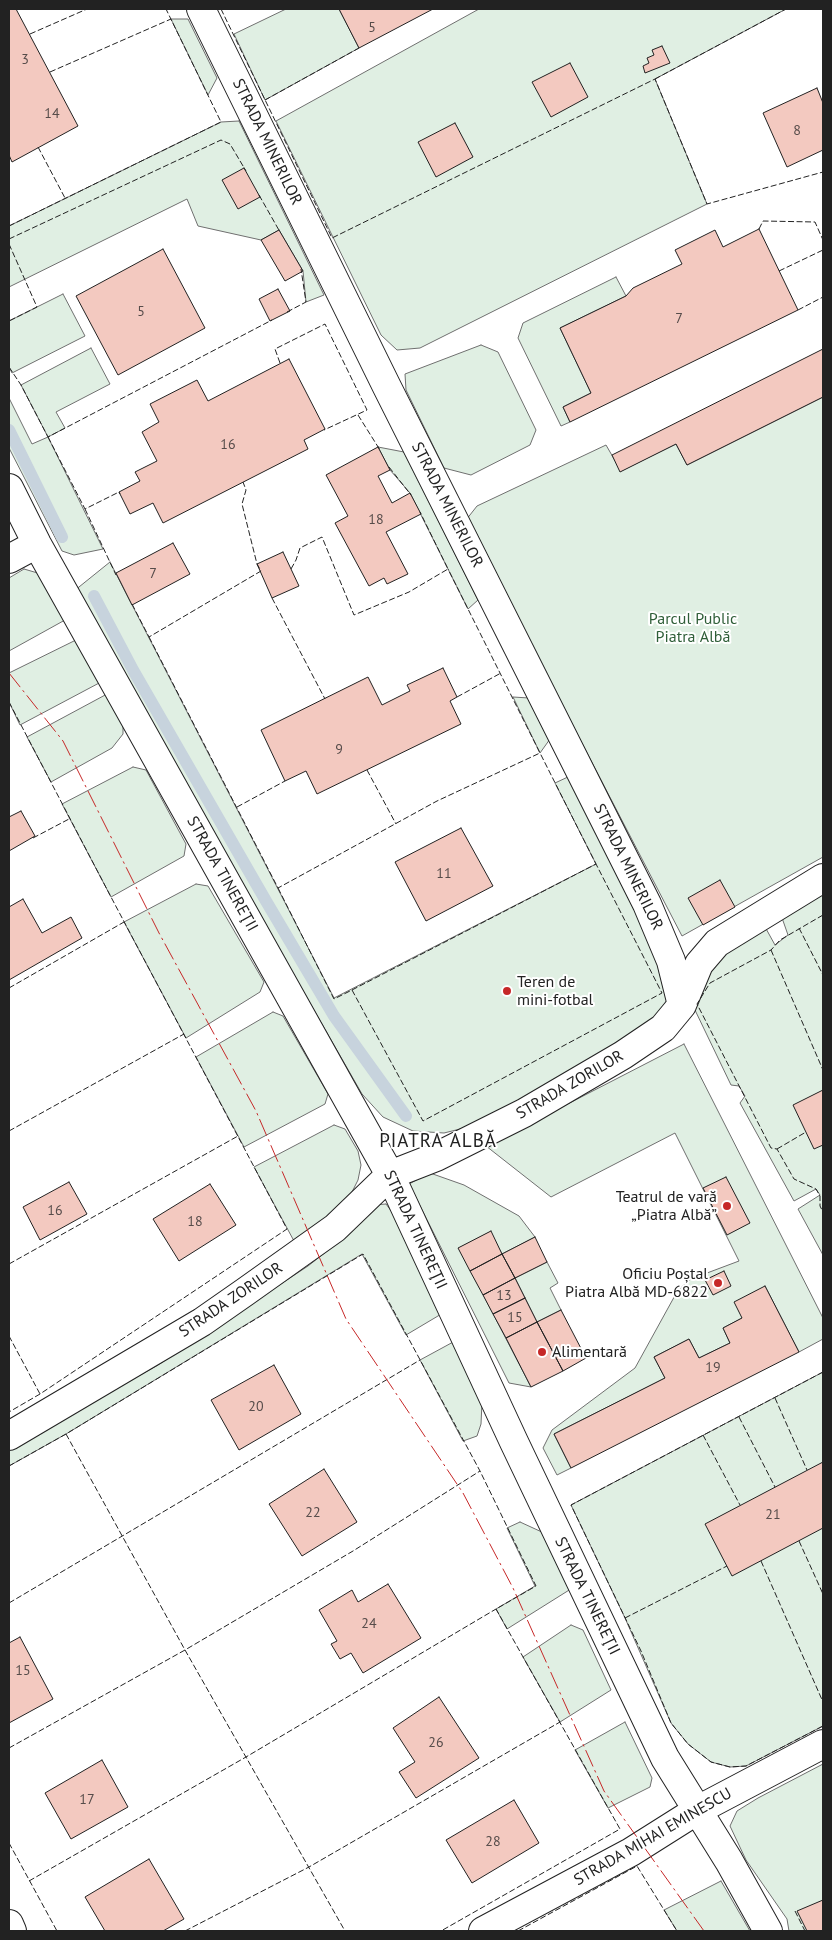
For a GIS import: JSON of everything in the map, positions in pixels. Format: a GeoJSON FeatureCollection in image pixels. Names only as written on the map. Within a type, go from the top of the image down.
{"type":"FeatureCollection","features":[{"type":"Feature","properties":{"kind":"street","name":"STRADA MINERILOR"},"geometry":{"type":"LineString","coordinates":[[201,9],[387,387],[646,904],[671,961],[682,1005]]}},
{"type":"Feature","properties":{"kind":"street","name":"STRADA TINEREŢII"},"geometry":{"type":"LineString","coordinates":[[9,488],[37,544],[390,1175],[514,1442],[661,1750],[696,1811],[729,1861],[768,1931]]}},
{"type":"Feature","properties":{"kind":"street"},"geometry":{"type":"LineString","coordinates":[[9,560],[37,544]]}},
{"type":"Feature","properties":{"kind":"street","name":"STRADA ZORILOR"},"geometry":{"type":"LineString","coordinates":[[9,1436],[202,1322],[335,1228],[390,1175],[436,1157],[524,1113],[623,1055],[663,1028],[682,1005],[699,964],[717,943],[823,878]]}},
{"type":"Feature","properties":{"kind":"street","name":"STRADA MIHAI EMINESCU"},"geometry":{"type":"LineString","coordinates":[[483,1931],[631,1852],[696,1811],[823,1744]]}},
{"type":"Feature","properties":{"kind":"street"},"geometry":{"type":"LineString","coordinates":[[9,1924],[12,1931]]}},
{"type":"Feature","properties":{"kind":"green space"},"geometry":{"type":"Polygon","coordinates":[[[286,9],[339,9],[359,48],[265,100],[234,34],[286,9]]]}},
{"type":"Feature","properties":{"kind":"green space"},"geometry":{"type":"Polygon","coordinates":[[[479,9],[786,9],[655,79],[707,204],[420,348],[397,350],[381,335],[276,121],[479,9]]]}},
{"type":"Feature","properties":{"kind":"green space"},"geometry":{"type":"Polygon","coordinates":[[[171,19],[188,19],[217,78],[208,95],[171,19]]]}},
{"type":"Feature","properties":{"kind":"green space"},"geometry":{"type":"Polygon","coordinates":[[[239,121],[324,295],[306,302],[303,271],[279,230],[261,240],[198,226],[187,199],[9,287],[9,226],[221,122],[239,121]]]}},
{"type":"Feature","properties":{"kind":"green space"},"geometry":{"type":"Polygon","coordinates":[[[616,277],[626,296],[560,328],[591,393],[563,407],[570,422],[561,426],[518,338],[523,323],[616,277]]]}},
{"type":"Feature","properties":{"kind":"green space"},"geometry":{"type":"Polygon","coordinates":[[[63,294],[85,336],[12,373],[9,367],[9,321],[63,294]]]}},
{"type":"Feature","properties":{"kind":"green space"},"geometry":{"type":"Polygon","coordinates":[[[481,345],[498,352],[536,430],[530,445],[471,475],[444,468],[406,390],[405,374],[481,345]]]}},
{"type":"Feature","properties":{"kind":"green space"},"geometry":{"type":"Polygon","coordinates":[[[91,348],[110,384],[56,412],[65,428],[48,437],[21,385],[91,348]]]}},
{"type":"Feature","properties":{"kind":"green space","name":"Parcul Public Piatra Albă"},"geometry":{"type":"Polygon","coordinates":[[[823,397],[823,857],[682,936],[466,520],[477,506],[606,445],[621,471],[676,444],[687,465],[823,397]]]}},
{"type":"Feature","properties":{"kind":"green space"},"geometry":{"type":"Polygon","coordinates":[[[9,398],[32,444],[48,437],[103,549],[74,555],[62,551],[9,448],[9,398]]]}},
{"type":"Feature","properties":{"kind":"green space"},"geometry":{"type":"Polygon","coordinates":[[[378,447],[404,452],[478,600],[468,609],[410,493],[390,470],[378,447]]]}},
{"type":"Feature","properties":{"kind":"green space"},"geometry":{"type":"Polygon","coordinates":[[[110,562],[334,998],[596,864],[555,783],[570,776],[659,961],[670,994],[658,1016],[600,1054],[476,1125],[444,1133],[413,1131],[383,1117],[362,1094],[74,591],[110,562]]]}},
{"type":"Feature","properties":{"kind":"green space"},"geometry":{"type":"Polygon","coordinates":[[[24,569],[41,574],[65,620],[9,651],[9,578],[24,569]]]}},
{"type":"Feature","properties":{"kind":"green space"},"geometry":{"type":"Polygon","coordinates":[[[78,639],[101,682],[20,725],[9,702],[9,673],[78,639]]]}},
{"type":"Feature","properties":{"kind":"green space"},"geometry":{"type":"Polygon","coordinates":[[[107,694],[123,723],[123,734],[112,748],[51,782],[27,737],[107,694]]]}},
{"type":"Feature","properties":{"kind":"green space"},"geometry":{"type":"Polygon","coordinates":[[[513,697],[529,698],[550,739],[540,753],[513,697]]]}},
{"type":"Feature","properties":{"kind":"green space"},"geometry":{"type":"Polygon","coordinates":[[[133,767],[146,770],[186,844],[184,856],[111,897],[62,804],[133,767]]]}},
{"type":"Feature","properties":{"kind":"green space"},"geometry":{"type":"Polygon","coordinates":[[[196,884],[208,886],[264,982],[260,992],[186,1038],[124,922],[196,884]]]}},
{"type":"Feature","properties":{"kind":"green space"},"geometry":{"type":"Polygon","coordinates":[[[823,891],[823,1255],[798,1209],[820,1195],[816,1189],[794,1201],[740,1103],[745,1096],[739,1086],[731,1085],[694,1008],[708,973],[727,950],[764,925],[775,945],[788,935],[781,915],[823,891]]]}},
{"type":"Feature","properties":{"kind":"green space"},"geometry":{"type":"Polygon","coordinates":[[[273,1012],[283,1016],[328,1094],[325,1104],[244,1147],[196,1057],[273,1012]]]}},
{"type":"Feature","properties":{"kind":"green space"},"geometry":{"type":"Polygon","coordinates":[[[684,1044],[823,1318],[823,1339],[799,1352],[765,1286],[742,1318],[723,1328],[730,1343],[699,1358],[689,1339],[654,1357],[665,1378],[554,1434],[571,1468],[557,1475],[543,1448],[552,1430],[635,1368],[678,1290],[691,1279],[739,1261],[675,1133],[551,1197],[486,1146],[684,1044]]]}},
{"type":"Feature","properties":{"kind":"green space"},"geometry":{"type":"Polygon","coordinates":[[[334,1125],[345,1129],[358,1151],[361,1165],[358,1180],[348,1200],[323,1222],[294,1241],[254,1167],[334,1125]]]}},
{"type":"Feature","properties":{"kind":"green space"},"geometry":{"type":"Polygon","coordinates":[[[430,1173],[464,1185],[519,1216],[535,1237],[502,1254],[490,1232],[459,1248],[531,1387],[509,1383],[409,1184],[430,1173]]]}},
{"type":"Feature","properties":{"kind":"green space"},"geometry":{"type":"Polygon","coordinates":[[[386,1204],[392,1212],[443,1313],[406,1335],[362,1254],[66,1434],[9,1466],[9,1448],[158,1365],[308,1266],[341,1240],[374,1205],[386,1204]]]}},
{"type":"Feature","properties":{"kind":"green space"},"geometry":{"type":"Polygon","coordinates":[[[547,1262],[558,1283],[550,1288],[561,1310],[537,1322],[515,1278],[547,1262]]]}},
{"type":"Feature","properties":{"kind":"green space"},"geometry":{"type":"Polygon","coordinates":[[[455,1341],[482,1402],[481,1424],[477,1436],[463,1441],[420,1360],[455,1341]]]}},
{"type":"Feature","properties":{"kind":"green space"},"geometry":{"type":"Polygon","coordinates":[[[823,1372],[823,1726],[746,1766],[730,1767],[711,1762],[688,1744],[671,1723],[625,1618],[571,1505],[823,1372]]]}},
{"type":"Feature","properties":{"kind":"green space"},"geometry":{"type":"Polygon","coordinates":[[[520,1522],[544,1533],[574,1587],[507,1629],[496,1609],[535,1586],[507,1528],[520,1522]]]}},
{"type":"Feature","properties":{"kind":"green space"},"geometry":{"type":"Polygon","coordinates":[[[571,1625],[583,1630],[611,1690],[560,1722],[523,1657],[571,1625]]]}},
{"type":"Feature","properties":{"kind":"green space"},"geometry":{"type":"Polygon","coordinates":[[[625,1722],[652,1778],[650,1787],[608,1808],[575,1750],[625,1722]]]}},
{"type":"Feature","properties":{"kind":"green space"},"geometry":{"type":"Polygon","coordinates":[[[823,1764],[823,1931],[789,1931],[787,1919],[746,1860],[730,1826],[737,1811],[823,1764]]]}},
{"type":"Feature","properties":{"kind":"green space"},"geometry":{"type":"Polygon","coordinates":[[[721,1881],[750,1931],[677,1931],[664,1910],[721,1881]]]}},
{"type":"Feature","properties":{"kind":"building"},"geometry":{"type":"Polygon","coordinates":[[[9,9],[16,9],[78,126],[12,162],[9,155],[9,9]]]}},
{"type":"Feature","properties":{"kind":"building"},"geometry":{"type":"Polygon","coordinates":[[[339,9],[433,9],[359,48],[339,9]]]}},
{"type":"Feature","properties":{"kind":"building"},"geometry":{"type":"Polygon","coordinates":[[[662,46],[670,63],[645,73],[643,66],[649,63],[647,58],[654,55],[652,50],[662,46]]]}},
{"type":"Feature","properties":{"kind":"building"},"geometry":{"type":"Polygon","coordinates":[[[570,63],[588,97],[551,117],[532,82],[570,63]]]}},
{"type":"Feature","properties":{"kind":"building"},"geometry":{"type":"Polygon","coordinates":[[[817,88],[823,103],[823,150],[787,167],[763,113],[817,88]]]}},
{"type":"Feature","properties":{"kind":"building"},"geometry":{"type":"Polygon","coordinates":[[[455,123],[473,157],[436,177],[418,142],[455,123]]]}},
{"type":"Feature","properties":{"kind":"building"},"geometry":{"type":"Polygon","coordinates":[[[244,168],[260,197],[238,209],[222,180],[244,168]]]}},
{"type":"Feature","properties":{"kind":"building"},"geometry":{"type":"Polygon","coordinates":[[[759,229],[798,310],[570,422],[563,407],[591,393],[560,328],[626,296],[633,288],[682,264],[675,250],[715,230],[723,247],[759,229]]]}},
{"type":"Feature","properties":{"kind":"building"},"geometry":{"type":"Polygon","coordinates":[[[279,230],[303,271],[285,281],[261,240],[279,230]]]}},
{"type":"Feature","properties":{"kind":"building"},"geometry":{"type":"Polygon","coordinates":[[[163,249],[205,328],[118,375],[76,296],[163,249]]]}},
{"type":"Feature","properties":{"kind":"building"},"geometry":{"type":"Polygon","coordinates":[[[278,289],[290,311],[270,321],[259,299],[278,289]]]}},
{"type":"Feature","properties":{"kind":"building"},"geometry":{"type":"Polygon","coordinates":[[[823,349],[823,397],[687,465],[676,444],[620,472],[612,455],[823,349]]]}},
{"type":"Feature","properties":{"kind":"building"},"geometry":{"type":"Polygon","coordinates":[[[289,359],[325,429],[304,440],[308,449],[163,523],[153,503],[130,514],[119,492],[140,481],[135,472],[157,461],[142,432],[159,422],[150,404],[197,380],[208,401],[289,359]]]}},
{"type":"Feature","properties":{"kind":"building"},"geometry":{"type":"Polygon","coordinates":[[[378,447],[390,470],[378,476],[392,503],[410,493],[421,514],[386,532],[408,574],[387,584],[384,578],[369,586],[335,523],[348,516],[326,475],[378,447]]]}},
{"type":"Feature","properties":{"kind":"building"},"geometry":{"type":"Polygon","coordinates":[[[173,543],[190,574],[132,605],[116,573],[173,543]]]}},
{"type":"Feature","properties":{"kind":"building"},"geometry":{"type":"Polygon","coordinates":[[[283,552],[299,586],[272,598],[257,564],[283,552]]]}},
{"type":"Feature","properties":{"kind":"building"},"geometry":{"type":"Polygon","coordinates":[[[443,668],[457,697],[450,701],[461,724],[317,794],[306,771],[285,781],[261,730],[368,677],[382,705],[410,691],[407,685],[443,668]]]}},
{"type":"Feature","properties":{"kind":"building"},"geometry":{"type":"Polygon","coordinates":[[[21,811],[35,836],[9,851],[9,817],[21,811]]]}},
{"type":"Feature","properties":{"kind":"building"},"geometry":{"type":"Polygon","coordinates":[[[461,828],[493,886],[426,921],[395,862],[461,828]]]}},
{"type":"Feature","properties":{"kind":"building"},"geometry":{"type":"Polygon","coordinates":[[[720,880],[735,907],[703,925],[688,898],[720,880]]]}},
{"type":"Feature","properties":{"kind":"building"},"geometry":{"type":"Polygon","coordinates":[[[23,899],[42,933],[71,917],[82,938],[9,980],[9,907],[23,899]]]}},
{"type":"Feature","properties":{"kind":"building"},"geometry":{"type":"Polygon","coordinates":[[[823,1090],[823,1145],[814,1149],[793,1105],[823,1090]]]}},
{"type":"Feature","properties":{"kind":"building","name":"Teatrul de vară „Piatra Albă”"},"geometry":{"type":"Polygon","coordinates":[[[726,1177],[750,1223],[727,1235],[703,1188],[726,1177]]]}},
{"type":"Feature","properties":{"kind":"building"},"geometry":{"type":"Polygon","coordinates":[[[69,1182],[87,1214],[40,1240],[23,1207],[69,1182]]]}},
{"type":"Feature","properties":{"kind":"building"},"geometry":{"type":"Polygon","coordinates":[[[210,1184],[236,1225],[179,1261],[153,1219],[210,1184]]]}},
{"type":"Feature","properties":{"kind":"building"},"geometry":{"type":"Polygon","coordinates":[[[491,1231],[502,1254],[470,1271],[458,1248],[491,1231]]]}},
{"type":"Feature","properties":{"kind":"building"},"geometry":{"type":"Polygon","coordinates":[[[535,1237],[547,1262],[515,1278],[502,1254],[535,1237]]]}},
{"type":"Feature","properties":{"kind":"building"},"geometry":{"type":"Polygon","coordinates":[[[502,1254],[515,1278],[483,1295],[470,1271],[502,1254]]]}},
{"type":"Feature","properties":{"kind":"building","name":"Oficiu Poștal Piatra Albă MD-6822"},"geometry":{"type":"Polygon","coordinates":[[[724,1271],[731,1286],[713,1295],[705,1280],[724,1271]]]}},
{"type":"Feature","properties":{"kind":"building"},"geometry":{"type":"Polygon","coordinates":[[[515,1278],[525,1298],[493,1314],[483,1295],[515,1278]]]}},
{"type":"Feature","properties":{"kind":"building"},"geometry":{"type":"Polygon","coordinates":[[[765,1286],[799,1352],[571,1468],[554,1434],[665,1378],[654,1357],[689,1339],[699,1358],[730,1343],[723,1328],[742,1318],[734,1302],[765,1286]]]}},
{"type":"Feature","properties":{"kind":"building"},"geometry":{"type":"Polygon","coordinates":[[[525,1298],[537,1322],[506,1338],[493,1314],[525,1298]]]}},
{"type":"Feature","properties":{"kind":"building"},"geometry":{"type":"Polygon","coordinates":[[[561,1310],[586,1358],[563,1371],[537,1322],[561,1310]]]}},
{"type":"Feature","properties":{"kind":"building"},"geometry":{"type":"Polygon","coordinates":[[[537,1322],[563,1371],[531,1387],[506,1338],[537,1322]]]}},
{"type":"Feature","properties":{"kind":"building"},"geometry":{"type":"Polygon","coordinates":[[[274,1365],[301,1414],[239,1450],[211,1400],[274,1365]]]}},
{"type":"Feature","properties":{"kind":"building"},"geometry":{"type":"Polygon","coordinates":[[[823,1462],[823,1528],[732,1576],[705,1524],[823,1462]]]}},
{"type":"Feature","properties":{"kind":"building"},"geometry":{"type":"Polygon","coordinates":[[[324,1469],[357,1522],[302,1556],[269,1504],[324,1469]]]}},
{"type":"Feature","properties":{"kind":"building"},"geometry":{"type":"Polygon","coordinates":[[[388,1584],[421,1638],[363,1673],[351,1653],[340,1659],[331,1644],[337,1641],[319,1610],[352,1590],[358,1602],[388,1584]]]}},
{"type":"Feature","properties":{"kind":"building"},"geometry":{"type":"Polygon","coordinates":[[[20,1637],[53,1699],[9,1723],[9,1643],[20,1637]]]}},
{"type":"Feature","properties":{"kind":"building"},"geometry":{"type":"Polygon","coordinates":[[[439,1697],[479,1758],[416,1798],[399,1772],[415,1762],[393,1728],[439,1697]]]}},
{"type":"Feature","properties":{"kind":"building"},"geometry":{"type":"Polygon","coordinates":[[[102,1760],[128,1807],[71,1839],[45,1793],[102,1760]]]}},
{"type":"Feature","properties":{"kind":"building"},"geometry":{"type":"Polygon","coordinates":[[[514,1800],[539,1843],[472,1883],[446,1840],[514,1800]]]}},
{"type":"Feature","properties":{"kind":"building"},"geometry":{"type":"Polygon","coordinates":[[[149,1859],[184,1919],[163,1931],[105,1931],[85,1897],[149,1859]]]}},
{"type":"Feature","properties":{"kind":"building"},"geometry":{"type":"Polygon","coordinates":[[[823,1900],[823,1931],[807,1931],[797,1911],[823,1900]]]}},
{"type":"Feature","properties":{"kind":"waterway"},"geometry":{"type":"LineString","coordinates":[[9,430],[62,537]]}},
{"type":"Feature","properties":{"kind":"waterway"},"geometry":{"type":"LineString","coordinates":[[94,596],[133,670],[334,1016],[406,1116]]}},
{"type":"Feature","properties":{"kind":"fence"},"geometry":{"type":"LineString","coordinates":[[30,34],[87,9]]}},
{"type":"Feature","properties":{"kind":"fence"},"geometry":{"type":"LineString","coordinates":[[9,226],[221,122],[166,9]]}},
{"type":"Feature","properties":{"kind":"fence"},"geometry":{"type":"LineString","coordinates":[[221,9],[332,238],[655,79],[707,204],[823,172]]}},
{"type":"Feature","properties":{"kind":"fence"},"geometry":{"type":"LineString","coordinates":[[655,79],[786,9]]}},
{"type":"Feature","properties":{"kind":"fence"},"geometry":{"type":"LineString","coordinates":[[50,72],[171,19]]}},
{"type":"Feature","properties":{"kind":"fence"},"geometry":{"type":"LineString","coordinates":[[265,100],[359,48]]}},
{"type":"Feature","properties":{"kind":"fence"},"geometry":{"type":"LineString","coordinates":[[9,239],[221,140],[230,144],[246,171]]}},
{"type":"Feature","properties":{"kind":"fence"},"geometry":{"type":"LineString","coordinates":[[38,147],[65,198]]}},
{"type":"Feature","properties":{"kind":"fence"},"geometry":{"type":"LineString","coordinates":[[259,195],[280,232]]}},
{"type":"Feature","properties":{"kind":"fence"},"geometry":{"type":"LineString","coordinates":[[759,229],[763,221],[815,222],[823,240]]}},
{"type":"Feature","properties":{"kind":"fence"},"geometry":{"type":"LineString","coordinates":[[9,244],[37,307],[9,321]]}},
{"type":"Feature","properties":{"kind":"fence"},"geometry":{"type":"LineString","coordinates":[[779,271],[823,250]]}},
{"type":"Feature","properties":{"kind":"fence"},"geometry":{"type":"LineString","coordinates":[[287,312],[306,302],[301,269]]}},
{"type":"Feature","properties":{"kind":"fence"},"geometry":{"type":"LineString","coordinates":[[798,310],[823,297]]}},
{"type":"Feature","properties":{"kind":"fence"},"geometry":{"type":"LineString","coordinates":[[9,367],[21,385],[48,437],[272,320]]}},
{"type":"Feature","properties":{"kind":"fence"},"geometry":{"type":"LineString","coordinates":[[280,363],[275,349],[325,324],[367,410],[324,430]]}},
{"type":"Feature","properties":{"kind":"fence"},"geometry":{"type":"LineString","coordinates":[[358,415],[380,450]]}},
{"type":"Feature","properties":{"kind":"fence"},"geometry":{"type":"LineString","coordinates":[[48,437],[85,509],[119,492],[120,494]]}},
{"type":"Feature","properties":{"kind":"fence"},"geometry":{"type":"LineString","coordinates":[[389,467],[411,495]]}},
{"type":"Feature","properties":{"kind":"fence"},"geometry":{"type":"LineString","coordinates":[[132,604],[149,637],[261,571],[257,564],[242,504],[246,490],[243,482]]}},
{"type":"Feature","properties":{"kind":"fence"},"geometry":{"type":"LineString","coordinates":[[85,509],[116,575]]}},
{"type":"Feature","properties":{"kind":"fence"},"geometry":{"type":"LineString","coordinates":[[291,569],[300,548],[322,537],[354,615],[409,592],[448,569],[420,512]]}},
{"type":"Feature","properties":{"kind":"fence"},"geometry":{"type":"LineString","coordinates":[[149,637],[278,888],[437,801],[540,753],[448,569]]}},
{"type":"Feature","properties":{"kind":"fence"},"geometry":{"type":"LineString","coordinates":[[272,598],[325,699]]}},
{"type":"Feature","properties":{"kind":"fence"},"geometry":{"type":"LineString","coordinates":[[457,697],[501,673]]}},
{"type":"Feature","properties":{"kind":"fence"},"geometry":{"type":"LineString","coordinates":[[9,702],[287,1229],[40,1394],[9,1412]]}},
{"type":"Feature","properties":{"kind":"fence"},"geometry":{"type":"LineString","coordinates":[[278,888],[334,999],[352,990],[596,864],[540,753]]}},
{"type":"Feature","properties":{"kind":"fence"},"geometry":{"type":"LineString","coordinates":[[367,770],[396,824]]}},
{"type":"Feature","properties":{"kind":"fence"},"geometry":{"type":"LineString","coordinates":[[237,807],[285,781]]}},
{"type":"Feature","properties":{"kind":"fence"},"geometry":{"type":"LineString","coordinates":[[33,838],[69,819]]}},
{"type":"Feature","properties":{"kind":"fence"},"geometry":{"type":"LineString","coordinates":[[352,990],[423,1121],[662,993],[596,864]]}},
{"type":"Feature","properties":{"kind":"fence"},"geometry":{"type":"LineString","coordinates":[[823,915],[780,940],[771,950],[710,983],[697,1004],[771,1148],[777,1149],[794,1179],[816,1189],[820,1196],[820,1206],[823,1212]]}},
{"type":"Feature","properties":{"kind":"fence"},"geometry":{"type":"LineString","coordinates":[[9,988],[124,922]]}},
{"type":"Feature","properties":{"kind":"fence"},"geometry":{"type":"LineString","coordinates":[[799,928],[823,975]]}},
{"type":"Feature","properties":{"kind":"fence"},"geometry":{"type":"LineString","coordinates":[[771,950],[823,1070]]}},
{"type":"Feature","properties":{"kind":"fence"},"geometry":{"type":"LineString","coordinates":[[9,1131],[184,1034]]}},
{"type":"Feature","properties":{"kind":"fence"},"geometry":{"type":"LineString","coordinates":[[777,1149],[806,1132]]}},
{"type":"Feature","properties":{"kind":"fence"},"geometry":{"type":"LineString","coordinates":[[9,1264],[238,1136]]}},
{"type":"Feature","properties":{"kind":"fence"},"geometry":{"type":"LineString","coordinates":[[9,1466],[66,1434],[363,1254],[480,1471],[536,1586],[496,1609],[620,1829],[441,1931]]}},
{"type":"Feature","properties":{"kind":"fence"},"geometry":{"type":"LineString","coordinates":[[9,1336],[40,1394]]}},
{"type":"Feature","properties":{"kind":"fence"},"geometry":{"type":"LineString","coordinates":[[9,1603],[420,1360]]}},
{"type":"Feature","properties":{"kind":"fence"},"geometry":{"type":"LineString","coordinates":[[823,1372],[571,1505],[641,1651],[671,1723],[688,1744],[711,1762],[730,1767],[746,1766],[823,1726]]}},
{"type":"Feature","properties":{"kind":"fence"},"geometry":{"type":"LineString","coordinates":[[775,1398],[807,1470]]}},
{"type":"Feature","properties":{"kind":"fence"},"geometry":{"type":"LineString","coordinates":[[739,1417],[775,1487]]}},
{"type":"Feature","properties":{"kind":"fence"},"geometry":{"type":"LineString","coordinates":[[66,1434],[185,1650],[345,1931]]}},
{"type":"Feature","properties":{"kind":"fence"},"geometry":{"type":"LineString","coordinates":[[703,1435],[740,1505]]}},
{"type":"Feature","properties":{"kind":"fence"},"geometry":{"type":"LineString","coordinates":[[9,1748],[185,1650],[353,1551],[480,1471]]}},
{"type":"Feature","properties":{"kind":"fence"},"geometry":{"type":"LineString","coordinates":[[799,1541],[823,1594]]}},
{"type":"Feature","properties":{"kind":"fence"},"geometry":{"type":"LineString","coordinates":[[761,1561],[823,1702]]}},
{"type":"Feature","properties":{"kind":"fence"},"geometry":{"type":"LineString","coordinates":[[625,1618],[727,1566]]}},
{"type":"Feature","properties":{"kind":"fence"},"geometry":{"type":"LineString","coordinates":[[29,1881],[246,1757],[496,1609]]}},
{"type":"Feature","properties":{"kind":"fence"},"geometry":{"type":"LineString","coordinates":[[185,1931],[309,1867],[560,1722]]}},
{"type":"Feature","properties":{"kind":"fence"},"geometry":{"type":"LineString","coordinates":[[9,1843],[57,1931]]}},
{"type":"Feature","properties":{"kind":"fence"},"geometry":{"type":"LineString","coordinates":[[518,1931],[637,1866],[677,1931]]}},
{"type":"Feature","properties":{"kind":"fence"},"geometry":{"type":"LineString","coordinates":[[795,1911],[805,1931]]}},
{"type":"Feature","properties":{"kind":"power"},"geometry":{"type":"LineString","coordinates":[[9,673],[63,741],[159,933],[256,1111],[346,1319],[463,1493],[513,1588],[604,1791],[704,1931]]}},
{"type":"Feature","properties":{"kind":"place","name":"Teren de mini-fotbal"},"geometry":{"type":"Point","coordinates":[507,991]}},
{"type":"Feature","properties":{"kind":"place","name":"Teatrul de vară „Piatra Albă”"},"geometry":{"type":"Point","coordinates":[727,1206]}},
{"type":"Feature","properties":{"kind":"place","name":"Oficiu Poștal Piatra Albă MD-6822"},"geometry":{"type":"Point","coordinates":[718,1283]}},
{"type":"Feature","properties":{"kind":"place","name":"Alimentară"},"geometry":{"type":"Point","coordinates":[542,1352]}},
{"type":"Feature","properties":{"kind":"district","name":"PIATRA ALBĂ"},"geometry":{"type":"Point","coordinates":[438,1142]}}]}
